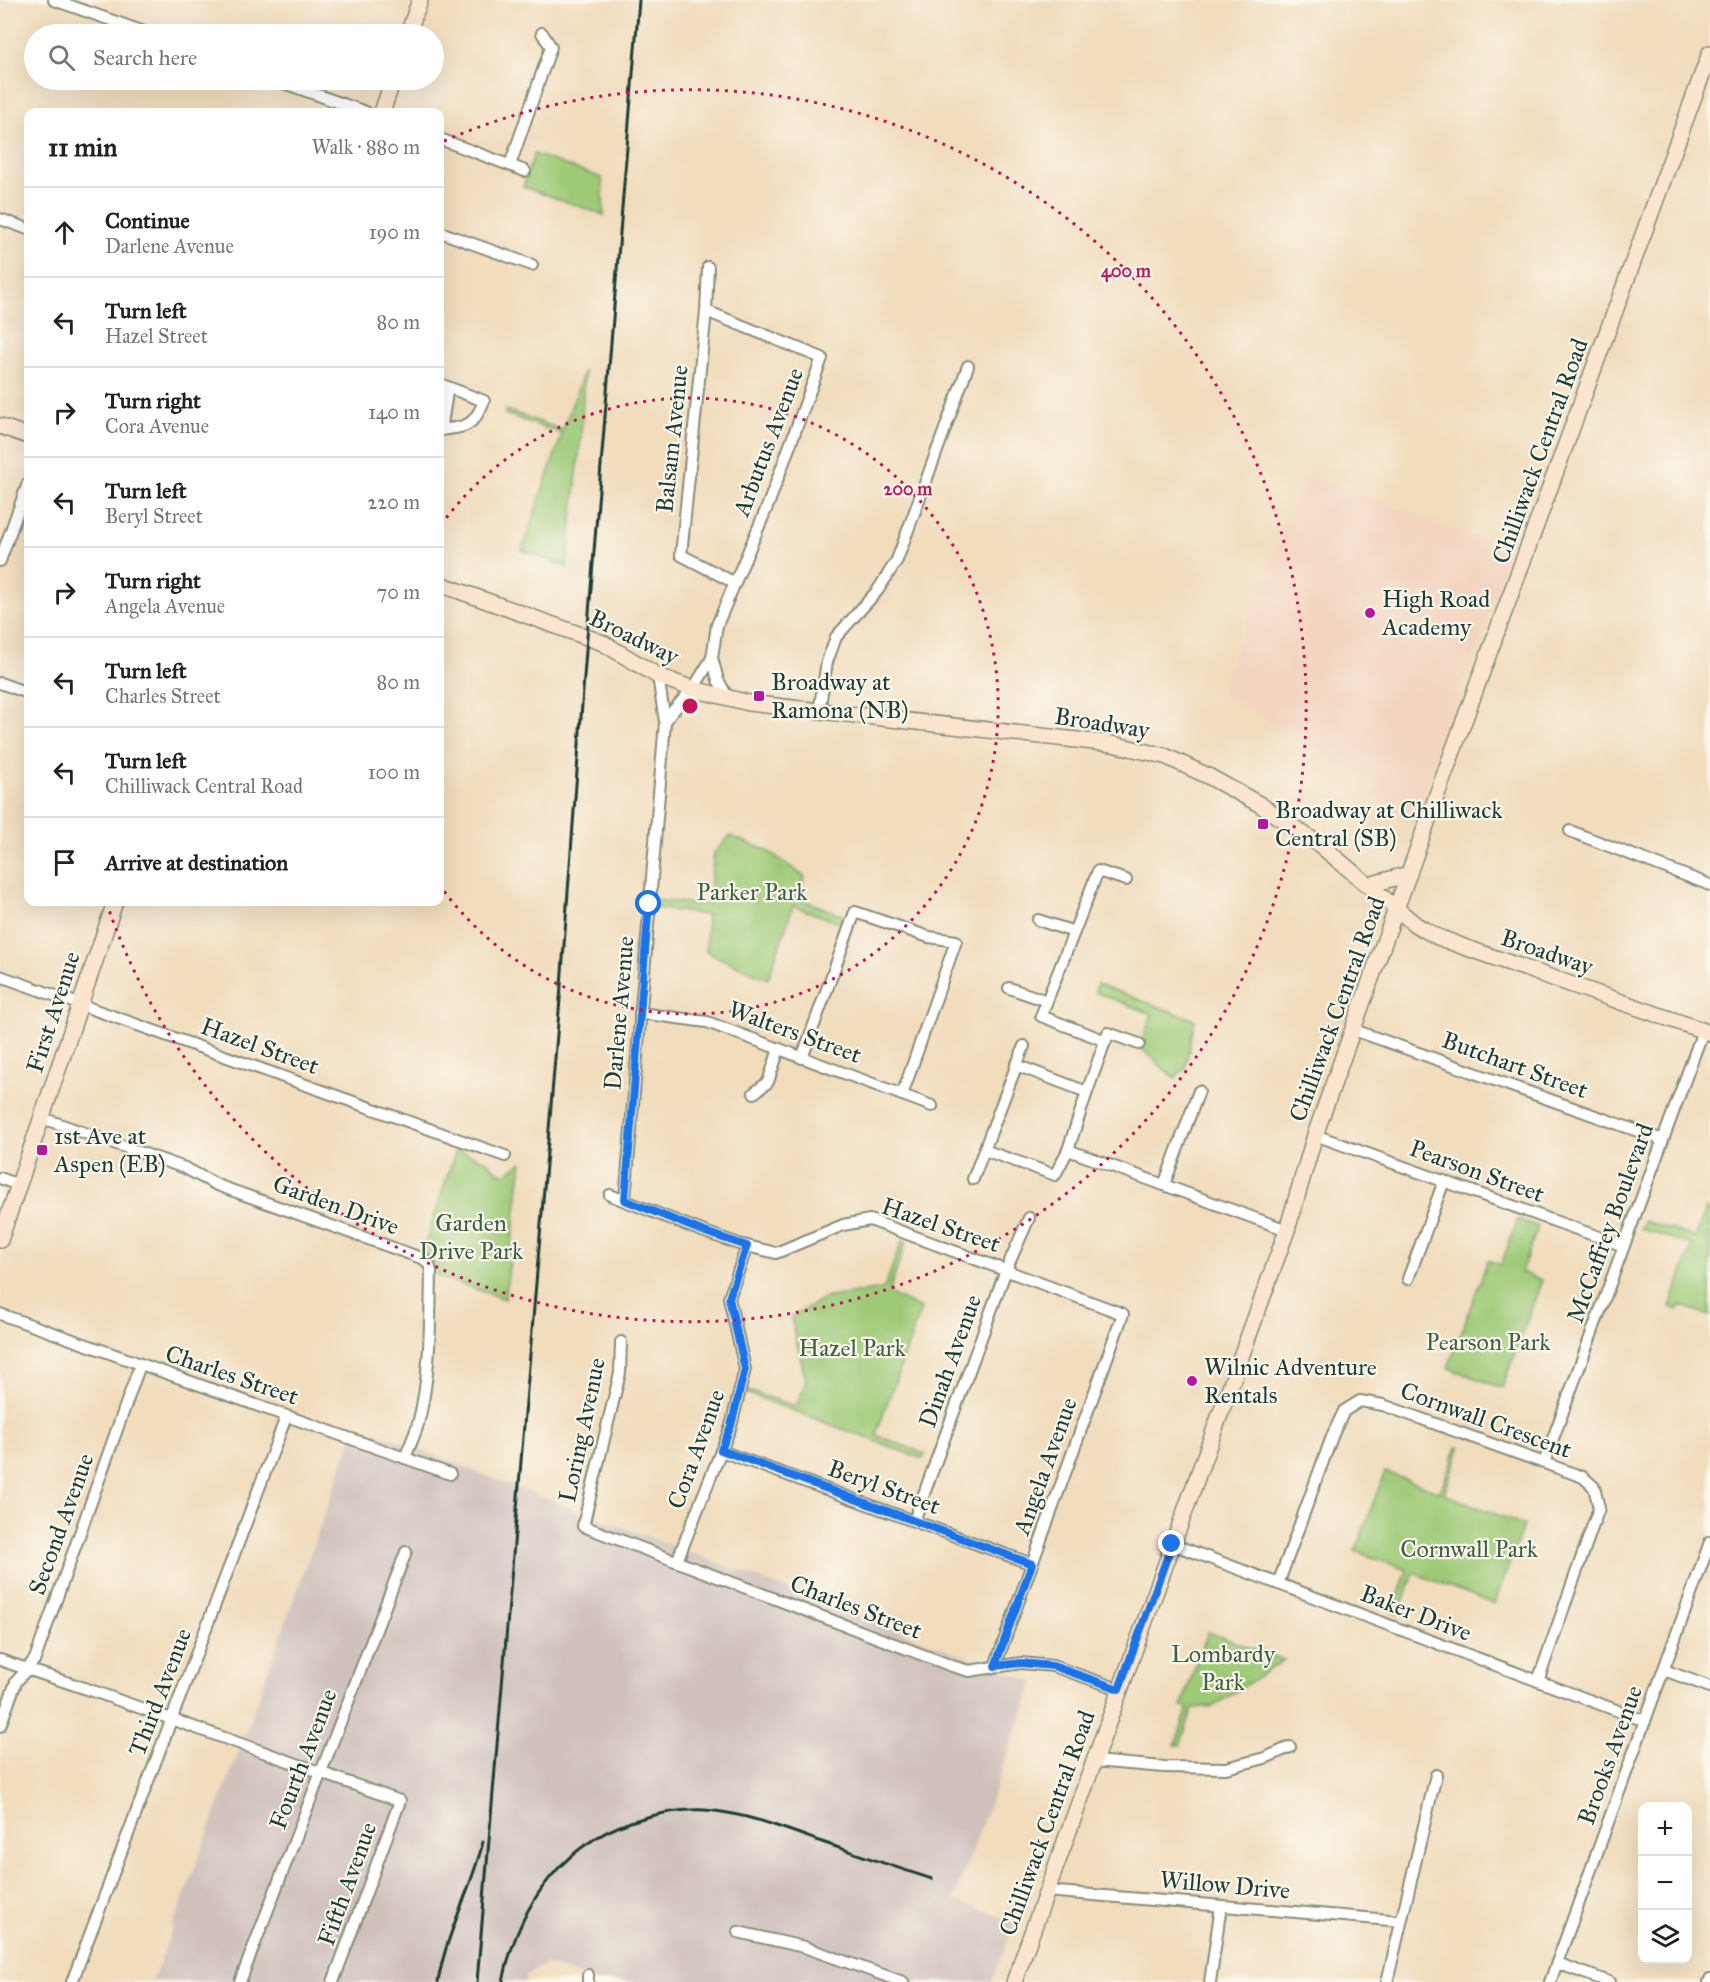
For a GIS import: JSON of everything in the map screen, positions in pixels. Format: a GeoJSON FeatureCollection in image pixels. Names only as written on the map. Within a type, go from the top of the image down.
{"type":"FeatureCollection","features":[{"type":"Feature","properties":{"kind":"street"},"geometry":{"type":"LineString","coordinates":[[54,0],[122,24]]}},
{"type":"Feature","properties":{"kind":"street"},"geometry":{"type":"LineString","coordinates":[[412,24],[420,0]]}},
{"type":"Feature","properties":{"kind":"street"},"geometry":{"type":"LineString","coordinates":[[510,165],[551,47],[542,33]]}},
{"type":"Feature","properties":{"kind":"street","name":"Chilliwack Central Road"},"geometry":{"type":"LineString","coordinates":[[1014,1982],[1287,1230],[1315,1135],[1443,778],[1710,53]]}},
{"type":"Feature","properties":{"kind":"street"},"geometry":{"type":"LineString","coordinates":[[303,90],[355,108]]}},
{"type":"Feature","properties":{"kind":"street"},"geometry":{"type":"LineString","coordinates":[[383,108],[390,90]]}},
{"type":"Feature","properties":{"kind":"street"},"geometry":{"type":"LineString","coordinates":[[444,140],[525,171]]}},
{"type":"Feature","properties":{"kind":"street"},"geometry":{"type":"LineString","coordinates":[[0,219],[24,228]]}},
{"type":"Feature","properties":{"kind":"street"},"geometry":{"type":"LineString","coordinates":[[444,233],[532,265]]}},
{"type":"Feature","properties":{"kind":"street","name":"Balsam Avenue"},"geometry":{"type":"LineString","coordinates":[[708,267],[706,311],[681,555],[735,583]]}},
{"type":"Feature","properties":{"kind":"street","name":"Arbutus Avenue"},"geometry":{"type":"LineString","coordinates":[[693,689],[712,658],[717,625],[768,505],[822,358],[706,311]]}},
{"type":"Feature","properties":{"kind":"street"},"geometry":{"type":"LineString","coordinates":[[819,711],[827,662],[836,637],[878,590],[897,560],[968,366]]}},
{"type":"Feature","properties":{"kind":"street"},"geometry":{"type":"LineString","coordinates":[[444,386],[484,401],[478,417],[463,427],[444,429]]}},
{"type":"Feature","properties":{"kind":"street"},"geometry":{"type":"LineString","coordinates":[[0,426],[24,435]]}},
{"type":"Feature","properties":{"kind":"street"},"geometry":{"type":"LineString","coordinates":[[0,561],[24,494]]}},
{"type":"Feature","properties":{"kind":"street","name":"Broadway"},"geometry":{"type":"LineString","coordinates":[[444,585],[603,643],[658,676],[693,689],[749,703],[1112,744],[1165,756],[1208,776],[1269,811],[1320,845],[1416,925],[1438,937],[1707,1032]]}},
{"type":"Feature","properties":{"kind":"street","name":"Arbutus Avenue"},"geometry":{"type":"LineString","coordinates":[[712,658],[718,680],[728,698]]}},
{"type":"Feature","properties":{"kind":"street","name":"Darlene Avenue"},"geometry":{"type":"LineString","coordinates":[[625,1200],[665,723],[658,676]]}},
{"type":"Feature","properties":{"kind":"street"},"geometry":{"type":"LineString","coordinates":[[0,683],[24,692]]}},
{"type":"Feature","properties":{"kind":"street"},"geometry":{"type":"LineString","coordinates":[[665,723],[693,689]]}},
{"type":"Feature","properties":{"kind":"street"},"geometry":{"type":"LineString","coordinates":[[1570,831],[1710,885]]}},
{"type":"Feature","properties":{"kind":"street"},"geometry":{"type":"LineString","coordinates":[[1106,1041],[1041,1016],[1098,871],[1125,880]]}},
{"type":"Feature","properties":{"kind":"street"},"geometry":{"type":"LineString","coordinates":[[1369,885],[1409,874]]}},
{"type":"Feature","properties":{"kind":"street","name":"First Avenue"},"geometry":{"type":"LineString","coordinates":[[0,1240],[114,906]]}},
{"type":"Feature","properties":{"kind":"street"},"geometry":{"type":"LineString","coordinates":[[802,1058],[855,912],[929,937],[956,941],[902,1095]]}},
{"type":"Feature","properties":{"kind":"street"},"geometry":{"type":"LineString","coordinates":[[1038,920],[1074,932]]}},
{"type":"Feature","properties":{"kind":"street","name":"Hazel Street"},"geometry":{"type":"LineString","coordinates":[[0,976],[505,1156]]}},
{"type":"Feature","properties":{"kind":"street"},"geometry":{"type":"LineString","coordinates":[[1009,988],[1047,1001]]}},
{"type":"Feature","properties":{"kind":"street","name":"Walters Street"},"geometry":{"type":"LineString","coordinates":[[640,1013],[707,1022],[932,1106]]}},
{"type":"Feature","properties":{"kind":"street","name":"Butchart Street"},"geometry":{"type":"LineString","coordinates":[[1354,1030],[1663,1140]]}},
{"type":"Feature","properties":{"kind":"street","name":"McCaffrey Boulevard"},"geometry":{"type":"LineString","coordinates":[[1544,1463],[1663,1140],[1707,1032]]}},
{"type":"Feature","properties":{"kind":"street"},"geometry":{"type":"LineString","coordinates":[[984,1150],[1055,1175],[1068,1150],[1108,1033],[1139,1044]]}},
{"type":"Feature","properties":{"kind":"street"},"geometry":{"type":"LineString","coordinates":[[973,1179],[1024,1046]]}},
{"type":"Feature","properties":{"kind":"street"},"geometry":{"type":"LineString","coordinates":[[754,1093],[768,1082],[779,1049]]}},
{"type":"Feature","properties":{"kind":"street"},"geometry":{"type":"LineString","coordinates":[[1016,1065],[1087,1092]]}},
{"type":"Feature","properties":{"kind":"street"},"geometry":{"type":"LineString","coordinates":[[1164,1185],[1199,1091]]}},
{"type":"Feature","properties":{"kind":"street","name":"Garden Drive"},"geometry":{"type":"LineString","coordinates":[[42,1118],[185,1168],[217,1185],[424,1259],[431,1271],[429,1337],[424,1392],[418,1425],[405,1458]]}},
{"type":"Feature","properties":{"kind":"street","name":"Pearson Street"},"geometry":{"type":"LineString","coordinates":[[1315,1135],[1624,1246]]}},
{"type":"Feature","properties":{"kind":"street"},"geometry":{"type":"LineString","coordinates":[[1068,1150],[1287,1230]]}},
{"type":"Feature","properties":{"kind":"street"},"geometry":{"type":"LineString","coordinates":[[0,1178],[18,1185]]}},
{"type":"Feature","properties":{"kind":"street"},"geometry":{"type":"LineString","coordinates":[[1408,1279],[1444,1181]]}},
{"type":"Feature","properties":{"kind":"street","name":"Hazel Street"},"geometry":{"type":"LineString","coordinates":[[610,1195],[702,1231],[776,1253],[843,1225],[870,1220],[1123,1314]]}},
{"type":"Feature","properties":{"kind":"street","name":"Dinah Avenue"},"geometry":{"type":"LineString","coordinates":[[914,1521],[1006,1270],[1029,1218]]}},
{"type":"Feature","properties":{"kind":"street","name":"Cora Avenue"},"geometry":{"type":"LineString","coordinates":[[677,1561],[731,1426],[745,1369],[729,1298],[747,1246]]}},
{"type":"Feature","properties":{"kind":"street","name":"Charles Street"},"geometry":{"type":"LineString","coordinates":[[0,1314],[450,1474]]}},
{"type":"Feature","properties":{"kind":"street","name":"Angela Avenue"},"geometry":{"type":"LineString","coordinates":[[995,1666],[1123,1314]]}},
{"type":"Feature","properties":{"kind":"street","name":"Loring Avenue"},"geometry":{"type":"LineString","coordinates":[[583,1526],[620,1373],[621,1342]]}},
{"type":"Feature","properties":{"kind":"street","name":"Second Avenue"},"geometry":{"type":"LineString","coordinates":[[0,1726],[16,1682],[35,1659],[140,1365]]}},
{"type":"Feature","properties":{"kind":"street","name":"Cornwall Crescent"},"geometry":{"type":"LineString","coordinates":[[1278,1584],[1333,1434],[1344,1411],[1360,1401],[1383,1405],[1583,1477],[1594,1487],[1599,1509],[1538,1681]]}},
{"type":"Feature","properties":{"kind":"street","name":"Third Avenue"},"geometry":{"type":"LineString","coordinates":[[72,1982],[286,1417]]}},
{"type":"Feature","properties":{"kind":"street","name":"Beryl Street"},"geometry":{"type":"LineString","coordinates":[[721,1450],[1032,1564]]}},
{"type":"Feature","properties":{"kind":"street","name":"Charles Street"},"geometry":{"type":"LineString","coordinates":[[583,1526],[952,1666],[969,1671],[1021,1663],[1053,1666],[1119,1689]]}},
{"type":"Feature","properties":{"kind":"street","name":"Brooks Avenue"},"geometry":{"type":"LineString","coordinates":[[1550,1982],[1710,1542]]}},
{"type":"Feature","properties":{"kind":"street","name":"Baker Drive"},"geometry":{"type":"LineString","coordinates":[[1172,1544],[1645,1721]]}},
{"type":"Feature","properties":{"kind":"street","name":"Fourth Avenue"},"geometry":{"type":"LineString","coordinates":[[240,1982],[406,1552]]}},
{"type":"Feature","properties":{"kind":"street"},"geometry":{"type":"LineString","coordinates":[[0,1660],[321,1773]]}},
{"type":"Feature","properties":{"kind":"street"},"geometry":{"type":"LineString","coordinates":[[1664,1670],[1710,1687]]}},
{"type":"Feature","properties":{"kind":"street"},"geometry":{"type":"LineString","coordinates":[[1094,1761],[1164,1767],[1226,1768],[1265,1758],[1290,1747]]}},
{"type":"Feature","properties":{"kind":"street","name":"Fifth Avenue"},"geometry":{"type":"LineString","coordinates":[[321,1773],[400,1801],[333,1982]]}},
{"type":"Feature","properties":{"kind":"street"},"geometry":{"type":"LineString","coordinates":[[1387,1982],[1436,1775]]}},
{"type":"Feature","properties":{"kind":"street","name":"Willow Drive"},"geometry":{"type":"LineString","coordinates":[[1046,1891],[1401,1921]]}},
{"type":"Feature","properties":{"kind":"street"},"geometry":{"type":"LineString","coordinates":[[1210,1982],[1221,1906]]}},
{"type":"Feature","properties":{"kind":"street"},"geometry":{"type":"LineString","coordinates":[[738,1932],[804,1947],[903,1982]]}},
{"type":"Feature","properties":{"kind":"street"},"geometry":{"type":"LineString","coordinates":[[1557,1963],[1609,1982]]}},
{"type":"Feature","properties":{"kind":"shaded area","name":"High Road Academy"},"geometry":{"type":"Polygon","coordinates":[[[1305,475],[1512,550],[1414,823],[1370,796],[1375,783],[1221,693],[1226,675],[1305,475]]]}},
{"type":"Feature","properties":{"kind":"shaded area"},"geometry":{"type":"Polygon","coordinates":[[[357,1424],[476,1472],[1034,1682],[954,1900],[1015,1922],[992,1982],[595,1982],[545,1964],[526,1976],[525,1982],[152,1982],[245,1735],[357,1424]]]}},
{"type":"Feature","properties":{"kind":"green space"},"geometry":{"type":"Polygon","coordinates":[[[534,154],[602,178],[604,215],[523,187],[534,154]]]}},
{"type":"Feature","properties":{"kind":"green space"},"geometry":{"type":"Polygon","coordinates":[[[584,371],[581,436],[567,567],[522,550],[562,434],[505,414],[506,410],[563,430],[584,371]]]}},
{"type":"Feature","properties":{"kind":"green space","name":"Parker Park"},"geometry":{"type":"Polygon","coordinates":[[[730,836],[768,851],[805,877],[798,898],[844,916],[840,923],[793,906],[768,979],[706,952],[707,915],[656,908],[656,900],[708,905],[714,853],[730,836]]]}},
{"type":"Feature","properties":{"kind":"green space"},"geometry":{"type":"Polygon","coordinates":[[[1097,984],[1195,1020],[1185,1070],[1180,1072],[1175,1079],[1140,1047],[1152,1014],[1095,992],[1097,984]]]}},
{"type":"Feature","properties":{"kind":"green space","name":"Garden Drive Park"},"geometry":{"type":"Polygon","coordinates":[[[456,1150],[487,1161],[497,1171],[505,1174],[522,1162],[505,1299],[437,1276],[434,1261],[422,1253],[456,1150]]]}},
{"type":"Feature","properties":{"kind":"green space"},"geometry":{"type":"Polygon","coordinates":[[[1706,1208],[1710,1210],[1710,1316],[1680,1305],[1678,1310],[1670,1307],[1692,1245],[1641,1229],[1644,1221],[1695,1237],[1706,1208]]]}},
{"type":"Feature","properties":{"kind":"green space","name":"Pearson Park"},"geometry":{"type":"Polygon","coordinates":[[[1518,1219],[1538,1227],[1521,1272],[1542,1280],[1502,1388],[1448,1368],[1488,1260],[1501,1265],[1518,1219]]]}},
{"type":"Feature","properties":{"kind":"green space","name":"Hazel Park"},"geometry":{"type":"Polygon","coordinates":[[[902,1241],[906,1242],[889,1292],[921,1309],[876,1435],[925,1454],[923,1459],[748,1394],[748,1391],[796,1406],[806,1381],[791,1317],[824,1298],[882,1289],[902,1241]]]}},
{"type":"Feature","properties":{"kind":"green space","name":"Cornwall Park"},"geometry":{"type":"Polygon","coordinates":[[[1457,1447],[1460,1448],[1444,1494],[1524,1525],[1494,1604],[1414,1573],[1399,1614],[1393,1612],[1407,1570],[1355,1551],[1385,1472],[1440,1492],[1457,1447]]]}},
{"type":"Feature","properties":{"kind":"green space","name":"Lombardy Park"},"geometry":{"type":"Polygon","coordinates":[[[1208,1632],[1284,1660],[1214,1706],[1193,1708],[1180,1745],[1175,1745],[1188,1708],[1181,1707],[1208,1632]]]}},
{"type":"Feature","properties":{"kind":"railway"},"geometry":{"type":"LineString","coordinates":[[477,1982],[560,999],[639,0]]}},
{"type":"Feature","properties":{"kind":"railway"},"geometry":{"type":"LineString","coordinates":[[503,1982],[510,1953],[521,1925],[534,1900],[550,1877],[592,1840],[618,1827],[654,1815],[698,1810],[735,1814],[778,1826],[932,1879]]}},
{"type":"Feature","properties":{"kind":"railway"},"geometry":{"type":"LineString","coordinates":[[438,1982],[447,1946],[483,1842]]}},
{"type":"Feature","properties":{"kind":"place","name":"High Road Academy"},"geometry":{"type":"Point","coordinates":[1370,613]}},
{"type":"Feature","properties":{"kind":"place","name":"Broadway at Ramona (NB)"},"geometry":{"type":"Point","coordinates":[759,696]}},
{"type":"Feature","properties":{"kind":"place","name":"Broadway at Chilliwack Central (SB)"},"geometry":{"type":"Point","coordinates":[1263,824]}},
{"type":"Feature","properties":{"kind":"place","name":"1st Ave at Aspen (EB)"},"geometry":{"type":"Point","coordinates":[42,1150]}},
{"type":"Feature","properties":{"kind":"place","name":"Wilnic Adventure Rentals"},"geometry":{"type":"Point","coordinates":[1192,1381]}},
{"type":"Feature","properties":{"kind":"route"},"geometry":{"type":"LineString","coordinates":[[649,904],[625,1200],[702,1231],[747,1246],[729,1298],[745,1369],[731,1426],[721,1450],[1032,1564],[995,1666],[1021,1663],[1053,1666],[1119,1689],[1172,1544]]}}]}
